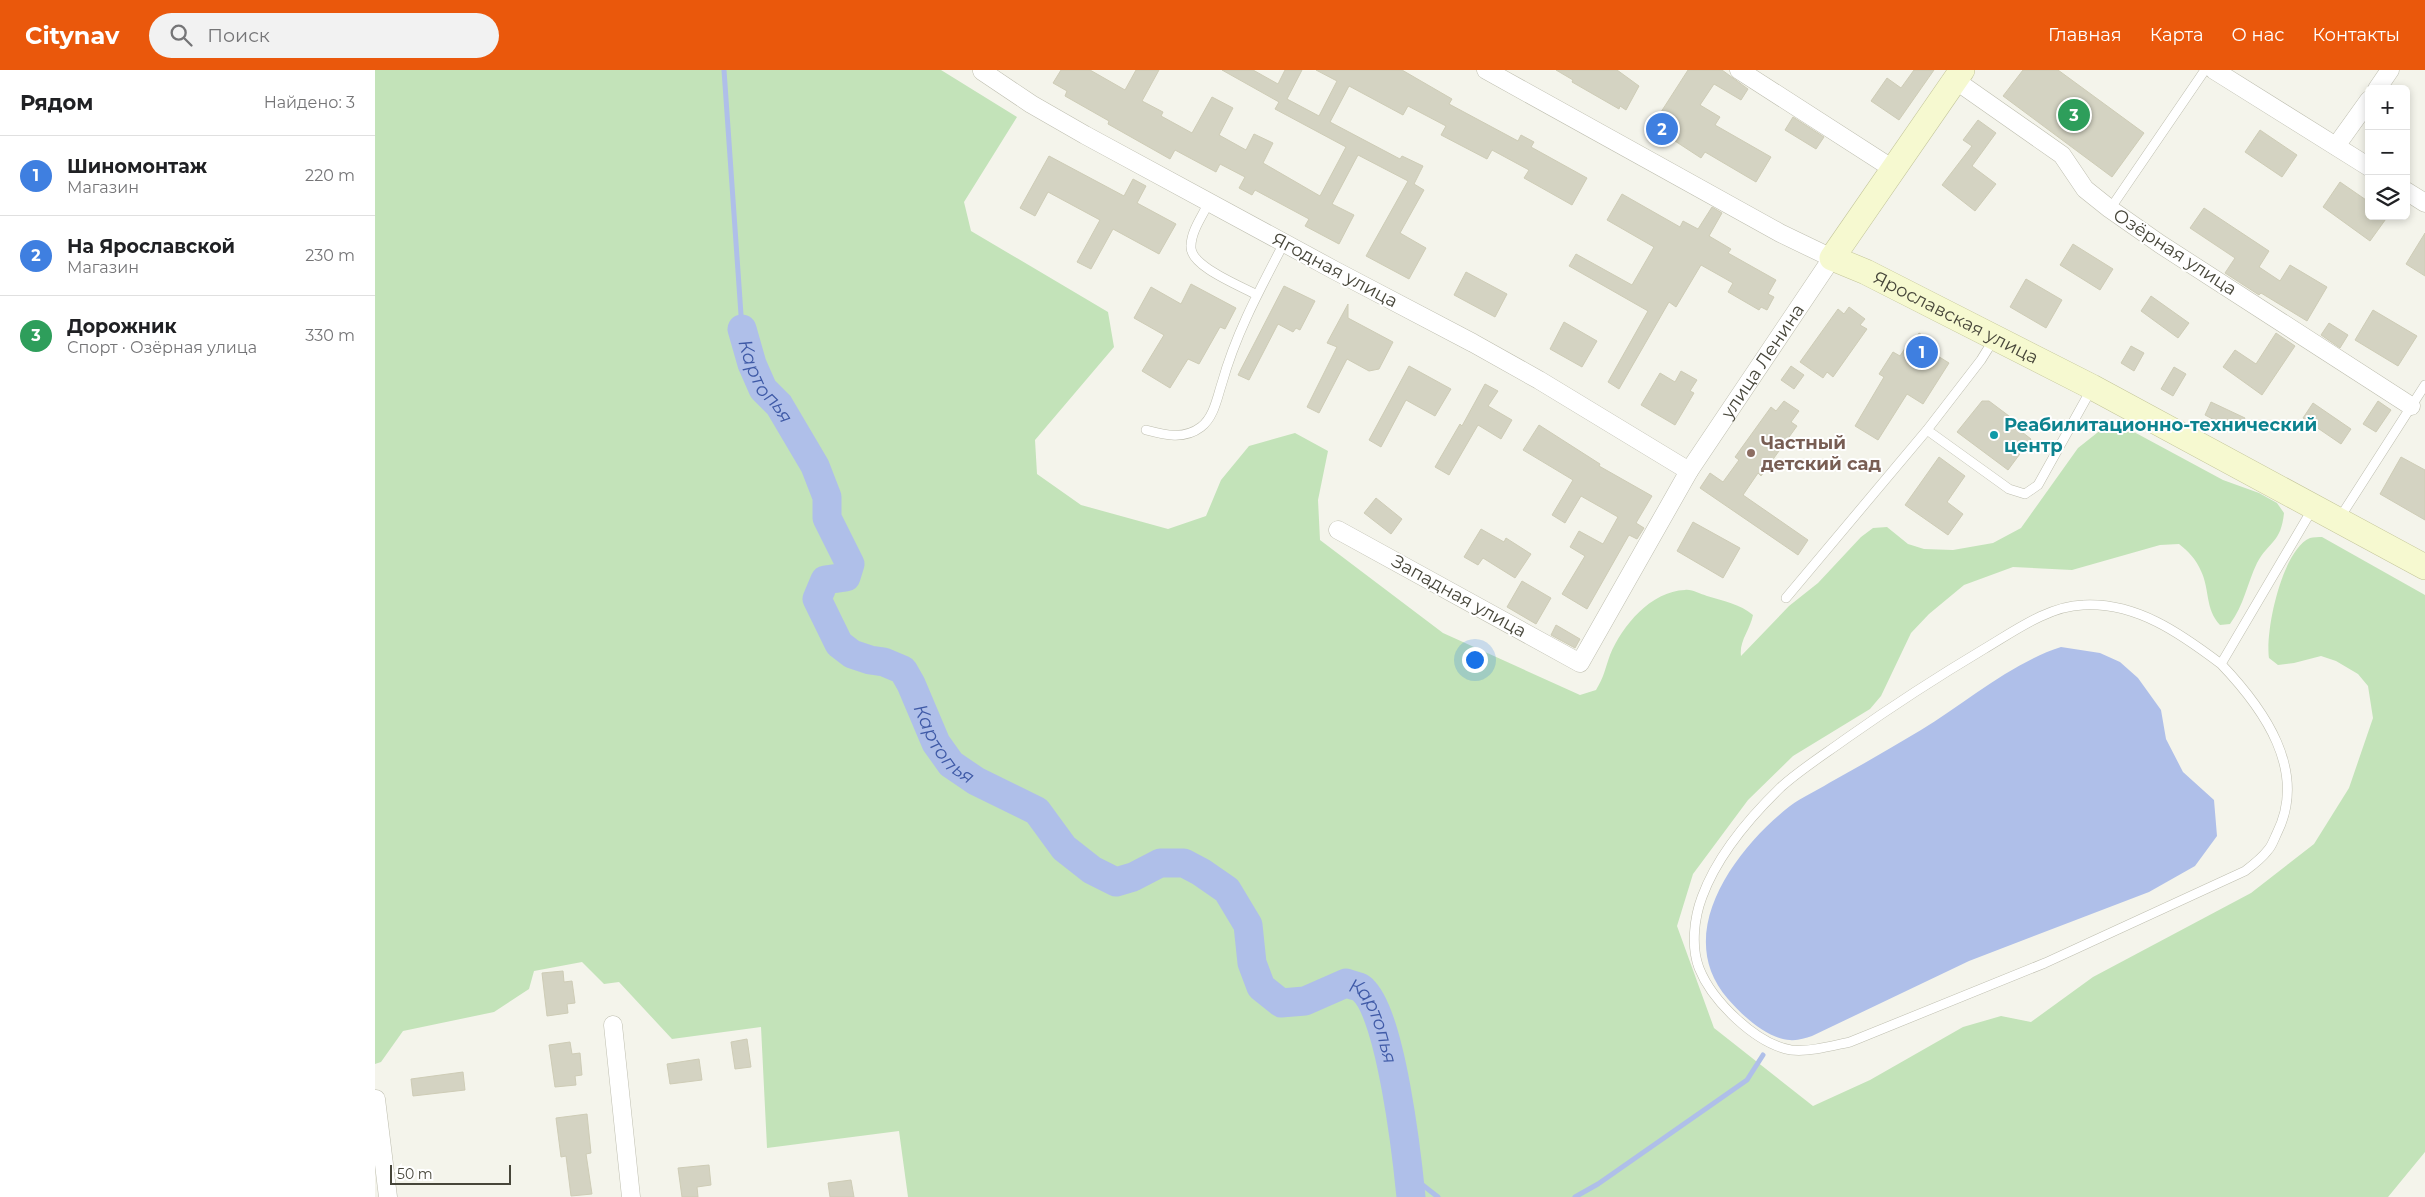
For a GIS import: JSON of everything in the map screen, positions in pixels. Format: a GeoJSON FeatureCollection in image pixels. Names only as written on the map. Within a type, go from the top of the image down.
{"type":"FeatureCollection","features":[{"type":"Feature","properties":{"kind":"main road","name":"улица Ленина"},"geometry":{"type":"LineString","coordinates":[[1832,258],[1958,75]]}},
{"type":"Feature","properties":{"kind":"main road","name":"Ярославская улица"},"geometry":{"type":"LineString","coordinates":[[1832,258],[1866,272],[2092,388],[2315,506],[2425,567]]}},
{"type":"Feature","properties":{"kind":"street","name":"Ярославская улица"},"geometry":{"type":"LineString","coordinates":[[1486,70],[1780,234],[1832,258]]}},
{"type":"Feature","properties":{"kind":"street"},"geometry":{"type":"LineString","coordinates":[[1739,70],[1893,169]]}},
{"type":"Feature","properties":{"kind":"street"},"geometry":{"type":"LineString","coordinates":[[2214,70],[2365,164]]}},
{"type":"Feature","properties":{"kind":"street"},"geometry":{"type":"LineString","coordinates":[[2380,85],[2390,70]]}},
{"type":"Feature","properties":{"kind":"street","name":"Ягодная улица"},"geometry":{"type":"LineString","coordinates":[[982,71],[1039,109],[1284,244],[1539,380],[1689,471]]}},
{"type":"Feature","properties":{"kind":"street","name":"Озёрная улица"},"geometry":{"type":"LineString","coordinates":[[1958,75],[2062,155],[2085,189],[2160,244],[2420,395]]}},
{"type":"Feature","properties":{"kind":"street"},"geometry":{"type":"LineString","coordinates":[[2336,146],[2365,106]]}},
{"type":"Feature","properties":{"kind":"street"},"geometry":{"type":"LineString","coordinates":[[2410,194],[2425,203]]}},
{"type":"Feature","properties":{"kind":"street","name":"улица Ленина"},"geometry":{"type":"LineString","coordinates":[[1580,664],[1689,471],[1832,258]]}},
{"type":"Feature","properties":{"kind":"street","name":"Западная улица"},"geometry":{"type":"LineString","coordinates":[[1338,530],[1580,664]]}},
{"type":"Feature","properties":{"kind":"street"},"geometry":{"type":"LineString","coordinates":[[613,1024],[631,1197]]}},
{"type":"Feature","properties":{"kind":"street"},"geometry":{"type":"LineString","coordinates":[[376,1099],[388,1197]]}},
{"type":"Feature","properties":{"kind":"lane"},"geometry":{"type":"LineString","coordinates":[[2110,209],[2205,70]]}},
{"type":"Feature","properties":{"kind":"lane"},"geometry":{"type":"LineString","coordinates":[[1209,202],[1194,233],[1191,252],[1203,265],[1257,294]]}},
{"type":"Feature","properties":{"kind":"lane"},"geometry":{"type":"LineString","coordinates":[[1146,430],[1179,436],[1199,428],[1207,421],[1217,398],[1232,349],[1257,294],[1284,244]]}},
{"type":"Feature","properties":{"kind":"lane"},"geometry":{"type":"LineString","coordinates":[[1786,598],[1927,430],[1981,360],[1994,338]]}},
{"type":"Feature","properties":{"kind":"lane"},"geometry":{"type":"LineString","coordinates":[[1927,430],[2009,489],[2025,494],[2037,485],[2092,388]]}},
{"type":"Feature","properties":{"kind":"lane"},"geometry":{"type":"LineString","coordinates":[[2339,520],[2420,395]]}},
{"type":"Feature","properties":{"kind":"lane"},"geometry":{"type":"LineString","coordinates":[[2221,664],[2315,506]]}},
{"type":"Feature","properties":{"kind":"lane"},"geometry":{"type":"LineString","coordinates":[[2080,605],[2117,606],[2145,616],[2177,632],[2221,664],[2239,683],[2258,710],[2284,758],[2289,783],[2284,818],[2268,850],[2245,871],[2045,963],[1850,1042],[1819,1048],[1793,1050],[1777,1046],[1759,1037],[1738,1021],[1708,986],[1698,967],[1694,922],[1701,897],[1714,870],[1731,846],[1755,815],[1782,787],[1896,704],[1945,672],[2025,625],[2052,613],[2080,605]]}},
{"type":"Feature","properties":{"kind":"green space"},"geometry":{"type":"Polygon","coordinates":[[[375,70],[941,70],[1017,117],[964,202],[971,231],[1108,312],[1114,347],[1035,440],[1037,474],[1081,505],[1168,529],[1206,516],[1221,480],[1249,446],[1295,433],[1328,451],[1318,500],[1320,540],[1443,633],[1580,695],[1596,690],[1603,677],[1615,644],[1622,633],[1639,612],[1661,596],[1688,590],[1737,605],[1748,611],[1753,615],[1743,640],[1741,656],[1789,606],[1818,583],[1861,537],[1873,528],[1887,527],[1908,544],[1924,549],[1953,550],[1993,543],[2021,528],[2078,448],[2102,429],[2134,432],[2223,480],[2259,493],[2277,503],[2284,513],[2282,523],[2277,536],[2257,563],[2242,602],[2230,624],[2220,625],[2215,619],[2204,578],[2199,567],[2186,549],[2179,544],[2160,545],[2072,570],[2013,567],[1964,585],[1929,614],[1911,633],[1881,696],[1870,709],[1793,756],[1748,800],[1693,874],[1677,926],[1714,1028],[1813,1106],[1870,1080],[1963,1027],[2001,1016],[2031,1022],[2093,977],[2251,893],[2314,844],[2349,788],[2373,718],[2368,686],[2358,674],[2336,661],[2321,656],[2278,665],[2269,658],[2268,646],[2277,592],[2291,558],[2300,545],[2310,538],[2322,537],[2425,595],[2425,1152],[2388,1197],[908,1197],[899,1131],[767,1148],[761,1027],[672,1039],[619,982],[604,984],[582,962],[534,971],[529,989],[494,1012],[403,1031],[381,1062],[375,1064],[375,70]]]}},
{"type":"Feature","properties":{"kind":"water"},"geometry":{"type":"Polygon","coordinates":[[[2061,647],[2100,653],[2120,662],[2138,678],[2161,710],[2166,739],[2183,772],[2214,800],[2217,836],[2195,866],[2149,892],[1969,961],[1812,1036],[1795,1040],[1781,1039],[1764,1031],[1748,1019],[1728,999],[1712,974],[1706,947],[1708,920],[1717,894],[1732,868],[1750,845],[1769,824],[1799,800],[1921,730],[2006,673],[2042,654],[2061,647]]]}},
{"type":"Feature","properties":{"kind":"building"},"geometry":{"type":"Polygon","coordinates":[[[1061,70],[1090,70],[1125,90],[1136,70],[1159,70],[1142,101],[1163,112],[1161,116],[1192,133],[1212,97],[1233,108],[1219,135],[1246,150],[1254,134],[1273,143],[1263,163],[1320,196],[1346,147],[1275,109],[1279,102],[1222,70],[1253,70],[1278,84],[1285,70],[1302,70],[1287,99],[1319,116],[1337,81],[1316,70],[1402,70],[1452,99],[1449,104],[1518,141],[1521,135],[1534,142],[1531,147],[1587,178],[1572,205],[1524,178],[1529,170],[1492,150],[1487,159],[1441,135],[1446,126],[1408,106],[1403,115],[1349,86],[1330,122],[1400,159],[1402,156],[1423,166],[1414,184],[1424,190],[1400,233],[1426,248],[1409,279],[1366,256],[1408,181],[1358,155],[1332,204],[1354,215],[1339,244],[1305,226],[1309,219],[1255,190],[1252,195],[1239,188],[1245,177],[1220,164],[1216,172],[1175,150],[1170,159],[1108,124],[1109,121],[1065,96],[1067,91],[1053,83],[1061,70]]]}},
{"type":"Feature","properties":{"kind":"building"},"geometry":{"type":"Polygon","coordinates":[[[1556,70],[1617,70],[1639,86],[1626,110],[1620,106],[1619,109],[1572,82],[1573,80],[1556,70]]]}},
{"type":"Feature","properties":{"kind":"building"},"geometry":{"type":"Polygon","coordinates":[[[1688,70],[1722,70],[1748,89],[1741,100],[1714,84],[1700,105],[1720,117],[1715,125],[1771,157],[1756,182],[1705,152],[1701,158],[1652,126],[1688,70]]]}},
{"type":"Feature","properties":{"kind":"building"},"geometry":{"type":"Polygon","coordinates":[[[1914,70],[1934,70],[1899,120],[1871,101],[1887,78],[1901,88],[1914,70]]]}},
{"type":"Feature","properties":{"kind":"building"},"geometry":{"type":"Polygon","coordinates":[[[2023,70],[2058,70],[2144,133],[2112,177],[2003,96],[2023,70]]]}},
{"type":"Feature","properties":{"kind":"building"},"geometry":{"type":"Polygon","coordinates":[[[1793,117],[1824,137],[1816,149],[1785,130],[1793,117]]]}},
{"type":"Feature","properties":{"kind":"building"},"geometry":{"type":"Polygon","coordinates":[[[1978,120],[1996,133],[1972,166],[1996,184],[1975,211],[1942,185],[1972,146],[1963,140],[1978,120]]]}},
{"type":"Feature","properties":{"kind":"building"},"geometry":{"type":"Polygon","coordinates":[[[2260,130],[2297,155],[2282,177],[2245,152],[2260,130]]]}},
{"type":"Feature","properties":{"kind":"building"},"geometry":{"type":"Polygon","coordinates":[[[1049,156],[1124,196],[1133,179],[1146,186],[1137,203],[1176,224],[1159,254],[1113,229],[1091,269],[1077,262],[1100,220],[1048,192],[1035,216],[1020,208],[1049,156]]]}},
{"type":"Feature","properties":{"kind":"building"},"geometry":{"type":"Polygon","coordinates":[[[2340,182],[2365,199],[2365,220],[2385,220],[2370,241],[2323,207],[2340,182]]]}},
{"type":"Feature","properties":{"kind":"building"},"geometry":{"type":"Polygon","coordinates":[[[1622,194],[1680,227],[1683,221],[1698,229],[1712,207],[1722,213],[1709,236],[1731,249],[1728,253],[1776,280],[1768,294],[1774,297],[1767,310],[1761,307],[1759,310],[1728,292],[1733,283],[1701,265],[1676,307],[1669,302],[1619,389],[1608,382],[1648,311],[1569,266],[1576,254],[1632,285],[1654,247],[1607,220],[1622,194]]]}},
{"type":"Feature","properties":{"kind":"building"},"geometry":{"type":"Polygon","coordinates":[[[2204,208],[2269,251],[2259,267],[2280,281],[2290,265],[2327,287],[2307,321],[2261,293],[2259,295],[2225,273],[2235,258],[2190,228],[2204,208]]]}},
{"type":"Feature","properties":{"kind":"building"},"geometry":{"type":"Polygon","coordinates":[[[2425,233],[2425,276],[2406,264],[2425,233]]]}},
{"type":"Feature","properties":{"kind":"building"},"geometry":{"type":"Polygon","coordinates":[[[2073,244],[2113,269],[2100,290],[2060,265],[2073,244]]]}},
{"type":"Feature","properties":{"kind":"building"},"geometry":{"type":"Polygon","coordinates":[[[1466,272],[1507,294],[1495,317],[1454,295],[1466,272]]]}},
{"type":"Feature","properties":{"kind":"building"},"geometry":{"type":"Polygon","coordinates":[[[2026,279],[2062,300],[2046,328],[2010,307],[2026,279]]]}},
{"type":"Feature","properties":{"kind":"building"},"geometry":{"type":"Polygon","coordinates":[[[1191,284],[1236,308],[1225,329],[1220,327],[1199,364],[1188,359],[1170,388],[1142,371],[1164,335],[1134,318],[1151,287],[1181,304],[1191,284]]]}},
{"type":"Feature","properties":{"kind":"building"},"geometry":{"type":"Polygon","coordinates":[[[1284,286],[1315,301],[1300,330],[1296,328],[1293,332],[1278,324],[1249,380],[1238,375],[1284,286]]]}},
{"type":"Feature","properties":{"kind":"building"},"geometry":{"type":"Polygon","coordinates":[[[2151,296],[2189,323],[2178,338],[2141,311],[2151,296]]]}},
{"type":"Feature","properties":{"kind":"building"},"geometry":{"type":"Polygon","coordinates":[[[1348,304],[1348,318],[1393,342],[1379,369],[1369,371],[1347,359],[1319,413],[1307,407],[1337,347],[1327,343],[1348,304]]]}},
{"type":"Feature","properties":{"kind":"building"},"geometry":{"type":"Polygon","coordinates":[[[1849,307],[1865,319],[1860,325],[1867,329],[1833,377],[1827,372],[1823,378],[1800,362],[1838,309],[1844,314],[1849,307]]]}},
{"type":"Feature","properties":{"kind":"building"},"geometry":{"type":"Polygon","coordinates":[[[2373,310],[2417,336],[2398,366],[2355,340],[2373,310]]]}},
{"type":"Feature","properties":{"kind":"building"},"geometry":{"type":"Polygon","coordinates":[[[1564,322],[1597,341],[1582,367],[1550,349],[1564,322]]]}},
{"type":"Feature","properties":{"kind":"building"},"geometry":{"type":"Polygon","coordinates":[[[2329,323],[2348,335],[2340,348],[2321,335],[2329,323]]]}},
{"type":"Feature","properties":{"kind":"building"},"geometry":{"type":"Polygon","coordinates":[[[1919,333],[1938,345],[1933,353],[1949,363],[1923,404],[1907,394],[1878,440],[1855,426],[1884,377],[1879,374],[1893,352],[1900,356],[1911,339],[1914,341],[1919,333]]]}},
{"type":"Feature","properties":{"kind":"building"},"geometry":{"type":"Polygon","coordinates":[[[2276,333],[2295,346],[2262,395],[2223,367],[2235,350],[2256,364],[2276,333]]]}},
{"type":"Feature","properties":{"kind":"building"},"geometry":{"type":"Polygon","coordinates":[[[2131,346],[2144,353],[2134,371],[2121,363],[2131,346]]]}},
{"type":"Feature","properties":{"kind":"building"},"geometry":{"type":"Polygon","coordinates":[[[1409,366],[1451,389],[1435,416],[1406,400],[1381,447],[1369,440],[1409,366]]]}},
{"type":"Feature","properties":{"kind":"building"},"geometry":{"type":"Polygon","coordinates":[[[1791,366],[1804,375],[1794,389],[1781,380],[1791,366]]]}},
{"type":"Feature","properties":{"kind":"building"},"geometry":{"type":"Polygon","coordinates":[[[2174,367],[2186,374],[2173,396],[2161,389],[2174,367]]]}},
{"type":"Feature","properties":{"kind":"building"},"geometry":{"type":"Polygon","coordinates":[[[1681,371],[1697,380],[1690,391],[1694,393],[1675,425],[1641,405],[1660,373],[1675,382],[1681,371]]]}},
{"type":"Feature","properties":{"kind":"building"},"geometry":{"type":"Polygon","coordinates":[[[1485,384],[1498,391],[1488,406],[1512,420],[1501,439],[1478,425],[1449,475],[1435,467],[1460,424],[1462,426],[1485,384]]]}},
{"type":"Feature","properties":{"kind":"building"},"geometry":{"type":"Polygon","coordinates":[[[1784,401],[1799,411],[1791,422],[1797,426],[1761,476],[1758,473],[1743,495],[1808,540],[1798,555],[1700,488],[1710,473],[1723,482],[1739,460],[1735,457],[1771,407],[1776,411],[1784,401]]]}},
{"type":"Feature","properties":{"kind":"building","name":"Реабилитационно-технический центр"},"geometry":{"type":"Polygon","coordinates":[[[1982,401],[1989,401],[2021,425],[2018,429],[2031,439],[2008,470],[1957,432],[1982,401]]]}},
{"type":"Feature","properties":{"kind":"building"},"geometry":{"type":"Polygon","coordinates":[[[2378,401],[2391,410],[2376,432],[2363,424],[2378,401]]]}},
{"type":"Feature","properties":{"kind":"building"},"geometry":{"type":"Polygon","coordinates":[[[2211,402],[2245,418],[2237,432],[2205,415],[2211,402]]]}},
{"type":"Feature","properties":{"kind":"building"},"geometry":{"type":"Polygon","coordinates":[[[2313,403],[2351,429],[2341,444],[2303,418],[2313,403]]]}},
{"type":"Feature","properties":{"kind":"building"},"geometry":{"type":"Polygon","coordinates":[[[1539,425],[1600,464],[1599,466],[1652,496],[1636,523],[1644,528],[1637,539],[1629,535],[1587,609],[1562,594],[1585,556],[1570,547],[1579,531],[1603,544],[1618,517],[1581,496],[1565,523],[1552,515],[1573,480],[1523,450],[1539,425]]]}},
{"type":"Feature","properties":{"kind":"building"},"geometry":{"type":"Polygon","coordinates":[[[1939,457],[1965,476],[1947,502],[1963,514],[1948,535],[1905,505],[1939,457]]]}},
{"type":"Feature","properties":{"kind":"building"},"geometry":{"type":"Polygon","coordinates":[[[2401,457],[2425,470],[2425,520],[2380,494],[2401,457]]]}},
{"type":"Feature","properties":{"kind":"building"},"geometry":{"type":"Polygon","coordinates":[[[1376,498],[1402,519],[1391,534],[1364,513],[1376,498]]]}},
{"type":"Feature","properties":{"kind":"building"},"geometry":{"type":"Polygon","coordinates":[[[1693,522],[1740,548],[1723,578],[1677,551],[1693,522]]]}},
{"type":"Feature","properties":{"kind":"building"},"geometry":{"type":"Polygon","coordinates":[[[1481,529],[1504,542],[1506,538],[1531,554],[1515,578],[1483,558],[1478,565],[1464,557],[1481,529]]]}},
{"type":"Feature","properties":{"kind":"building"},"geometry":{"type":"Polygon","coordinates":[[[1522,581],[1551,598],[1536,624],[1507,607],[1522,581]]]}},
{"type":"Feature","properties":{"kind":"building"},"geometry":{"type":"Polygon","coordinates":[[[1556,625],[1580,639],[1575,648],[1551,635],[1556,625]]]}},
{"type":"Feature","properties":{"kind":"building"},"geometry":{"type":"Polygon","coordinates":[[[563,971],[564,982],[572,981],[575,1003],[567,1004],[568,1013],[547,1016],[542,973],[563,971]]]}},
{"type":"Feature","properties":{"kind":"building"},"geometry":{"type":"Polygon","coordinates":[[[747,1039],[751,1067],[735,1069],[731,1042],[747,1039]]]}},
{"type":"Feature","properties":{"kind":"building"},"geometry":{"type":"Polygon","coordinates":[[[570,1042],[572,1054],[580,1053],[582,1075],[575,1076],[576,1085],[555,1087],[549,1045],[570,1042]]]}},
{"type":"Feature","properties":{"kind":"building"},"geometry":{"type":"Polygon","coordinates":[[[699,1059],[702,1080],[670,1084],[667,1064],[699,1059]]]}},
{"type":"Feature","properties":{"kind":"building"},"geometry":{"type":"Polygon","coordinates":[[[463,1072],[465,1090],[413,1096],[411,1079],[463,1072]]]}},
{"type":"Feature","properties":{"kind":"building"},"geometry":{"type":"Polygon","coordinates":[[[587,1114],[591,1153],[586,1154],[592,1194],[571,1196],[566,1156],[561,1157],[556,1118],[587,1114]]]}},
{"type":"Feature","properties":{"kind":"building"},"geometry":{"type":"Polygon","coordinates":[[[709,1165],[711,1185],[697,1187],[698,1197],[682,1197],[678,1168],[709,1165]]]}},
{"type":"Feature","properties":{"kind":"building"},"geometry":{"type":"Polygon","coordinates":[[[851,1180],[854,1197],[830,1197],[828,1183],[851,1180]]]}},
{"type":"Feature","properties":{"kind":"waterway","name":"Картопья"},"geometry":{"type":"LineString","coordinates":[[724,70],[742,329]]}},
{"type":"Feature","properties":{"kind":"waterway","name":"Картопья"},"geometry":{"type":"LineString","coordinates":[[742,329],[752,364],[763,389],[779,405],[815,466],[827,497],[827,518],[850,564],[846,577],[825,580],[817,599],[839,644],[852,654],[884,662],[903,670],[911,684],[936,743],[951,764],[976,781],[1037,811],[1064,848],[1092,870],[1116,882],[1133,877],[1160,863],[1184,863],[1227,890],[1248,925],[1252,963],[1261,987],[1281,1003],[1305,1001],[1346,983],[1362,989],[1373,1004],[1382,1027],[1389,1056],[1406,1151],[1411,1197]]}},
{"type":"Feature","properties":{"kind":"waterway"},"geometry":{"type":"LineString","coordinates":[[1575,1197],[1598,1184],[1747,1080],[1763,1055]]}},
{"type":"Feature","properties":{"kind":"waterway"},"geometry":{"type":"LineString","coordinates":[[1410,1185],[1420,1183],[1438,1197]]}},
{"type":"Feature","properties":{"kind":"place","name":"Дорожник"},"geometry":{"type":"Point","coordinates":[2074,115]}},
{"type":"Feature","properties":{"kind":"place","name":"На Ярославской"},"geometry":{"type":"Point","coordinates":[1662,129]}},
{"type":"Feature","properties":{"kind":"place","name":"Шиномонтаж"},"geometry":{"type":"Point","coordinates":[1922,352]}},
{"type":"Feature","properties":{"kind":"place","name":"Реабилитационно-технический центр"},"geometry":{"type":"Point","coordinates":[1994,435]}},
{"type":"Feature","properties":{"kind":"place","name":"Частный детский сад"},"geometry":{"type":"Point","coordinates":[1751,453]}}]}
